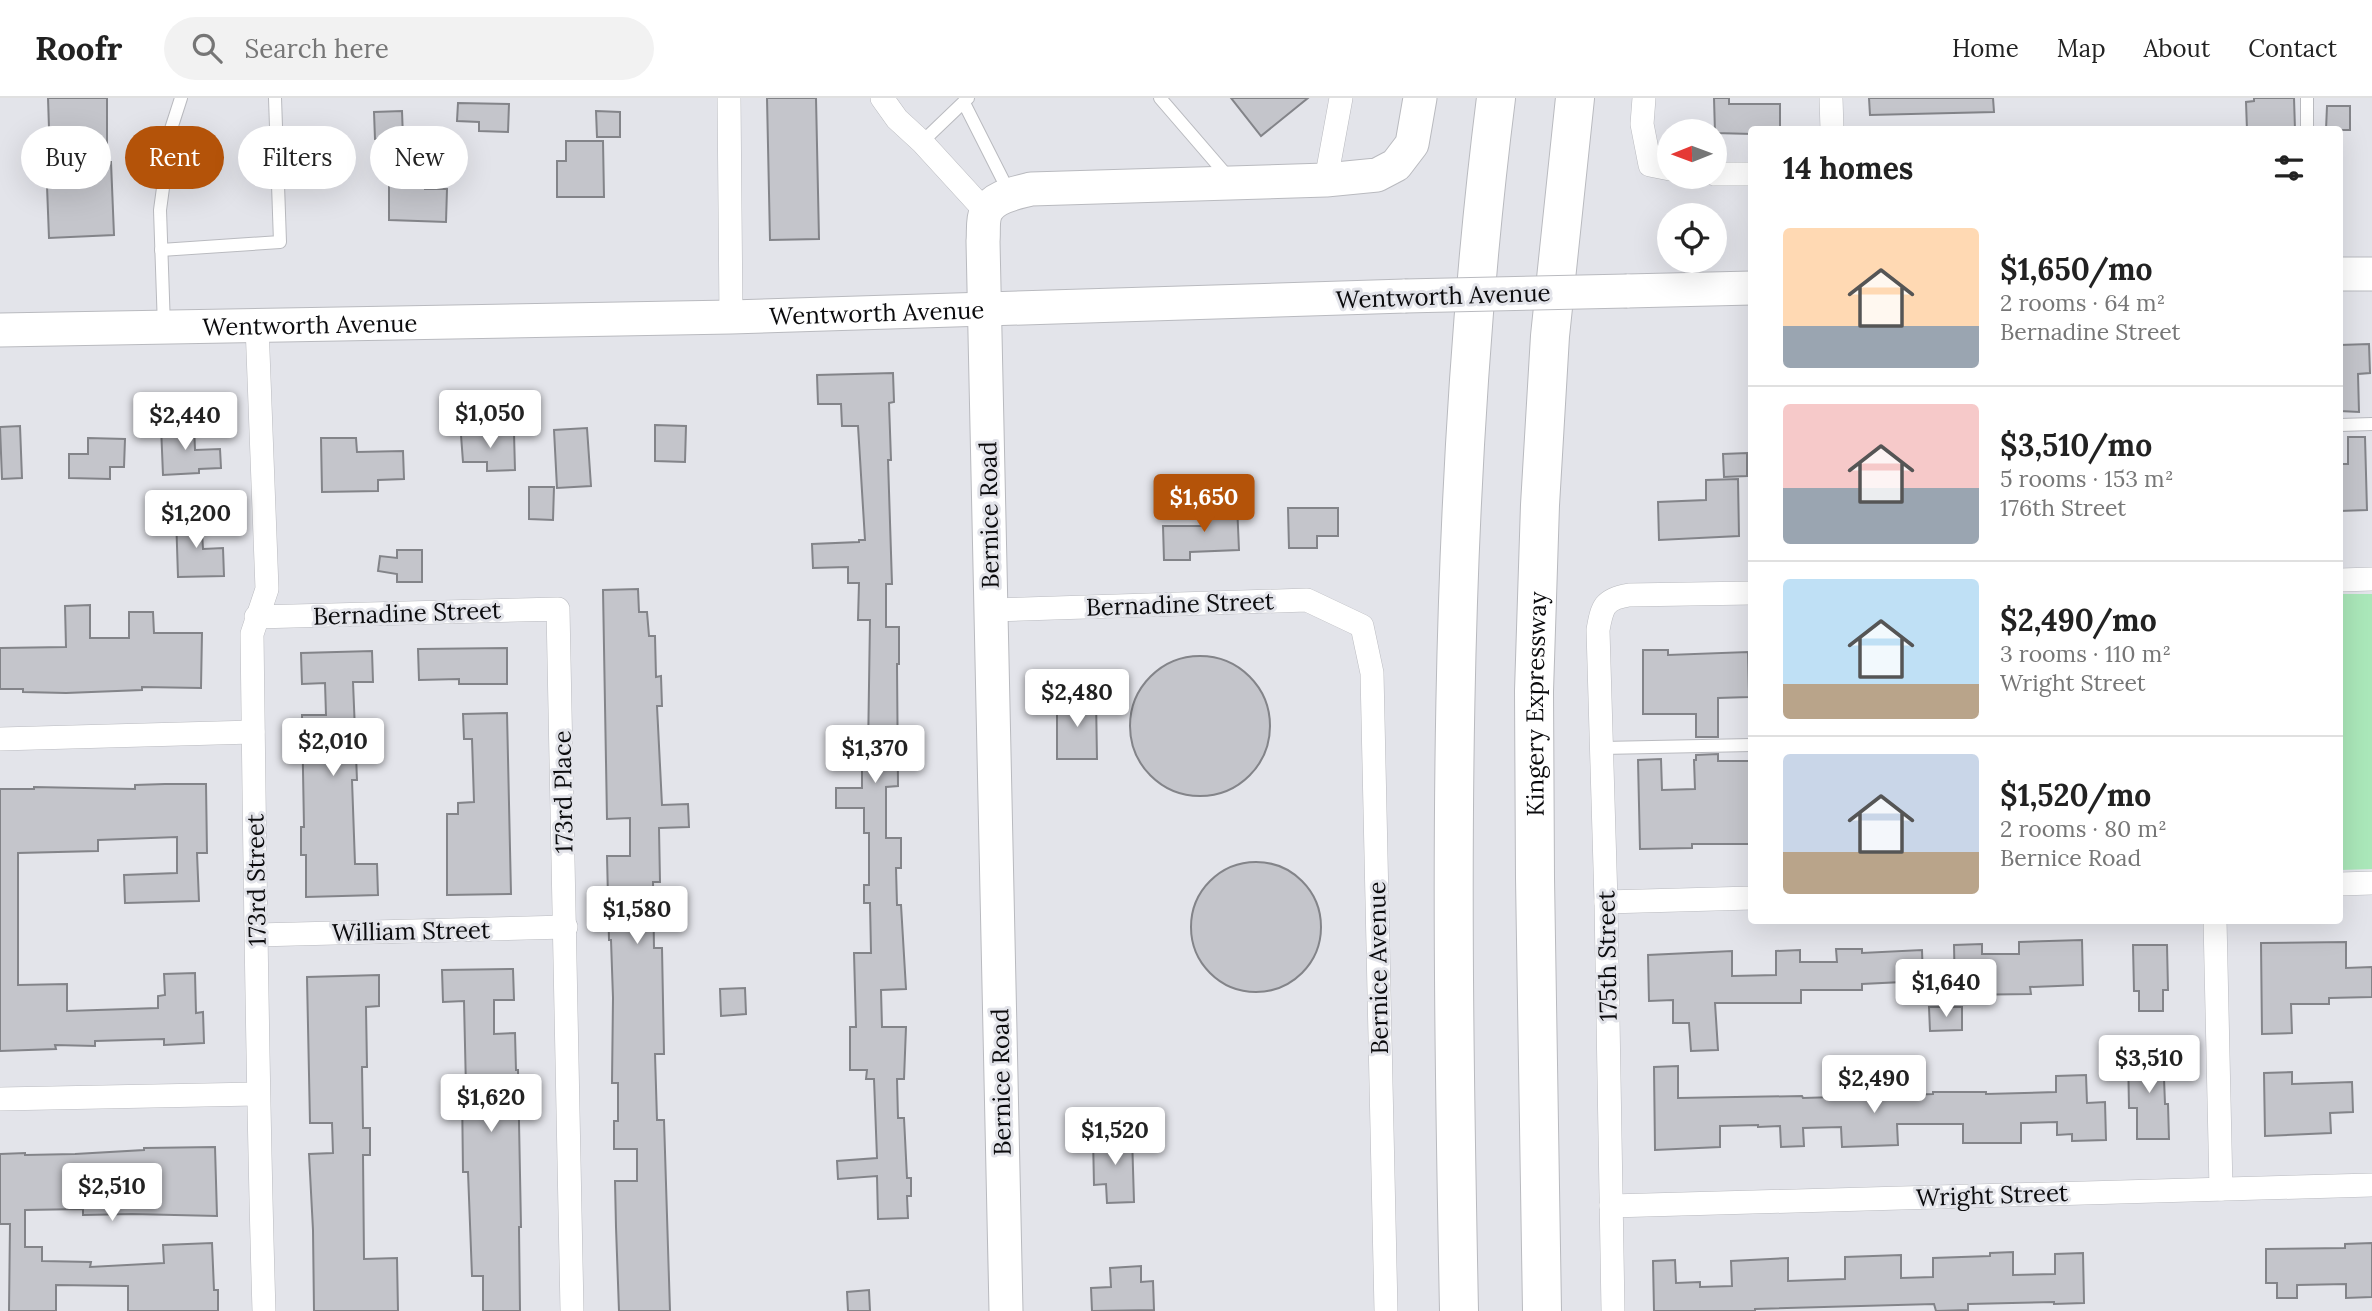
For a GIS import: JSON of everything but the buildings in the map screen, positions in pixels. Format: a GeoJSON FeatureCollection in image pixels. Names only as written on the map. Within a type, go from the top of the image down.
{"type":"FeatureCollection","features":[{"type":"Feature","properties":{"kind":"highway"},"geometry":{"type":"LineString","coordinates":[[1459,1311],[1453,1030],[1454,717],[1471,347],[1496,98]]}},
{"type":"Feature","properties":{"kind":"highway","name":"Kingery Expressway"},"geometry":{"type":"LineString","coordinates":[[1542,1311],[1534,691],[1540,505],[1550,336],[1575,98]]}},
{"type":"Feature","properties":{"kind":"street"},"geometry":{"type":"LineString","coordinates":[[729,98],[731,317]]}},
{"type":"Feature","properties":{"kind":"street"},"geometry":{"type":"LineString","coordinates":[[882,98],[897,119],[922,142],[998,203],[1031,189],[1326,180],[1377,175],[1396,165],[1412,144],[1420,98]]}},
{"type":"Feature","properties":{"kind":"street"},"geometry":{"type":"LineString","coordinates":[[1326,180],[1341,98]]}},
{"type":"Feature","properties":{"kind":"street"},"geometry":{"type":"LineString","coordinates":[[1644,98],[1642,124],[1657,160]]}},
{"type":"Feature","properties":{"kind":"street"},"geometry":{"type":"LineString","coordinates":[[1831,98],[1832,126]]}},
{"type":"Feature","properties":{"kind":"street"},"geometry":{"type":"LineString","coordinates":[[1727,174],[1748,174]]}},
{"type":"Feature","properties":{"kind":"street","name":"Bernice Road"},"geometry":{"type":"LineString","coordinates":[[998,203],[983,242],[1006,1311]]}},
{"type":"Feature","properties":{"kind":"street"},"geometry":{"type":"LineString","coordinates":[[2343,274],[2372,274]]}},
{"type":"Feature","properties":{"kind":"street","name":"Wentworth Avenue"},"geometry":{"type":"LineString","coordinates":[[0,330],[731,317],[1748,288]]}},
{"type":"Feature","properties":{"kind":"street","name":"173rd Street"},"geometry":{"type":"LineString","coordinates":[[257,325],[267,589],[251,634],[257,1094],[264,1311]]}},
{"type":"Feature","properties":{"kind":"street"},"geometry":{"type":"LineString","coordinates":[[2343,580],[2372,579]]}},
{"type":"Feature","properties":{"kind":"street","name":"175th Street"},"geometry":{"type":"LineString","coordinates":[[1613,1311],[1598,630],[1601,612],[1607,602],[1629,595],[1748,593]]}},
{"type":"Feature","properties":{"kind":"street","name":"Bernadine Street"},"geometry":{"type":"LineString","coordinates":[[991,610],[1307,600],[1362,626]]}},
{"type":"Feature","properties":{"kind":"street","name":"Bernadine Street"},"geometry":{"type":"LineString","coordinates":[[256,617],[558,609]]}},
{"type":"Feature","properties":{"kind":"street","name":"173rd Place"},"geometry":{"type":"LineString","coordinates":[[558,609],[572,1311]]}},
{"type":"Feature","properties":{"kind":"street","name":"Bernice Avenue"},"geometry":{"type":"LineString","coordinates":[[1362,626],[1372,673],[1386,1311]]}},
{"type":"Feature","properties":{"kind":"street"},"geometry":{"type":"LineString","coordinates":[[0,739],[253,733]]}},
{"type":"Feature","properties":{"kind":"street"},"geometry":{"type":"LineString","coordinates":[[2343,884],[2372,883]]}},
{"type":"Feature","properties":{"kind":"street"},"geometry":{"type":"LineString","coordinates":[[1606,902],[1748,898]]}},
{"type":"Feature","properties":{"kind":"street"},"geometry":{"type":"LineString","coordinates":[[2215,924],[2221,1189]]}},
{"type":"Feature","properties":{"kind":"street","name":"William Street"},"geometry":{"type":"LineString","coordinates":[[257,935],[566,927]]}},
{"type":"Feature","properties":{"kind":"street"},"geometry":{"type":"LineString","coordinates":[[0,1099],[257,1094]]}},
{"type":"Feature","properties":{"kind":"street","name":"Wright Street"},"geometry":{"type":"LineString","coordinates":[[1611,1206],[2372,1185]]}},
{"type":"Feature","properties":{"kind":"lane"},"geometry":{"type":"LineString","coordinates":[[164,327],[160,210],[171,129],[181,98]]}},
{"type":"Feature","properties":{"kind":"lane"},"geometry":{"type":"LineString","coordinates":[[161,250],[280,242],[275,98]]}},
{"type":"Feature","properties":{"kind":"lane"},"geometry":{"type":"LineString","coordinates":[[1160,98],[1234,183]]}},
{"type":"Feature","properties":{"kind":"lane"},"geometry":{"type":"LineString","coordinates":[[2307,98],[2307,126]]}},
{"type":"Feature","properties":{"kind":"lane"},"geometry":{"type":"LineString","coordinates":[[922,142],[966,100],[998,203]]}},
{"type":"Feature","properties":{"kind":"lane"},"geometry":{"type":"LineString","coordinates":[[2343,425],[2372,425]]}},
{"type":"Feature","properties":{"kind":"lane"},"geometry":{"type":"LineString","coordinates":[[1602,748],[1748,746]]}},
{"type":"Feature","properties":{"kind":"green space"},"geometry":{"type":"Polygon","coordinates":[[[2343,594],[2372,594],[2372,869],[2343,870],[2343,594]]]}}]}
